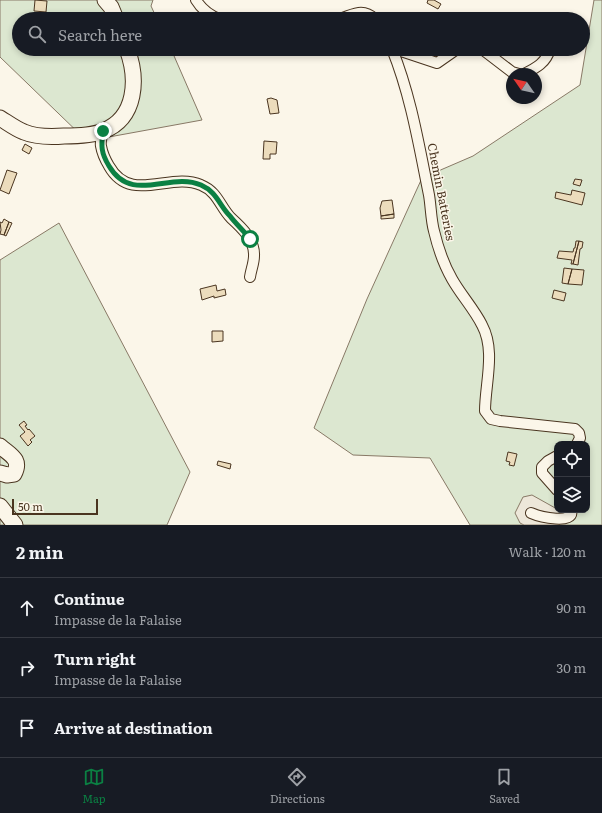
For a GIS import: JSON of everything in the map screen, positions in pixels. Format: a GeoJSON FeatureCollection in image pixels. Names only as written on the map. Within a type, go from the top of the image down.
{"type":"FeatureCollection","features":[{"type":"Feature","properties":{"kind":"main road"},"geometry":{"type":"LineString","coordinates":[[105,0],[113,12]]}},
{"type":"Feature","properties":{"kind":"main road"},"geometry":{"type":"LineString","coordinates":[[0,118],[25,132],[45,137],[73,136],[103,131],[120,120],[131,105],[134,86],[130,56]]}},
{"type":"Feature","properties":{"kind":"main road"},"geometry":{"type":"LineString","coordinates":[[0,446],[16,460],[18,467],[14,474],[7,475],[0,473]]}},
{"type":"Feature","properties":{"kind":"main road"},"geometry":{"type":"LineString","coordinates":[[0,506],[15,525]]}},
{"type":"Feature","properties":{"kind":"street"},"geometry":{"type":"LineString","coordinates":[[196,0],[200,7],[206,12]]}},
{"type":"Feature","properties":{"kind":"street","name":"Chemin Batteries"},"geometry":{"type":"LineString","coordinates":[[395,56],[402,73],[415,127],[434,230],[441,254],[452,280],[483,325],[487,340],[489,359],[485,412],[491,419],[500,421],[575,429],[580,433],[579,441]]}},
{"type":"Feature","properties":{"kind":"street"},"geometry":{"type":"LineString","coordinates":[[416,56],[437,63],[447,56]]}},
{"type":"Feature","properties":{"kind":"street"},"geometry":{"type":"LineString","coordinates":[[491,56],[507,68]]}},
{"type":"Feature","properties":{"kind":"street"},"geometry":{"type":"LineString","coordinates":[[536,68],[544,62],[547,56]]}},
{"type":"Feature","properties":{"kind":"street"},"geometry":{"type":"LineString","coordinates":[[103,131],[101,146],[107,164],[115,176],[131,185],[159,185],[176,181],[187,181],[201,185],[211,191],[250,239],[254,255],[250,277]]}},
{"type":"Feature","properties":{"kind":"street"},"geometry":{"type":"LineString","coordinates":[[554,458],[542,467],[542,472],[554,486]]}},
{"type":"Feature","properties":{"kind":"street"},"geometry":{"type":"LineString","coordinates":[[531,513],[551,521],[562,523],[567,522],[570,519],[572,513]]}},
{"type":"Feature","properties":{"kind":"green space"},"geometry":{"type":"Polygon","coordinates":[[[0,0],[153,0],[151,6],[154,12],[12,12],[12,56],[174,56],[202,120],[87,141],[0,57],[0,0]]]}},
{"type":"Feature","properties":{"kind":"green space"},"geometry":{"type":"Polygon","coordinates":[[[594,0],[602,0],[602,525],[470,525],[430,458],[353,455],[314,428],[367,299],[422,178],[473,156],[580,85],[585,56],[590,56],[590,24],[594,0]]]}},
{"type":"Feature","properties":{"kind":"green space"},"geometry":{"type":"Polygon","coordinates":[[[59,223],[190,472],[167,525],[0,525],[0,260],[59,223]]]}},
{"type":"Feature","properties":{"kind":"shaded area"},"geometry":{"type":"Polygon","coordinates":[[[532,495],[554,507],[554,513],[566,514],[559,525],[524,525],[520,523],[515,513],[523,497],[532,495]]]}},
{"type":"Feature","properties":{"kind":"building"},"geometry":{"type":"Polygon","coordinates":[[[35,0],[47,1],[46,12],[34,11],[35,0]]]}},
{"type":"Feature","properties":{"kind":"building"},"geometry":{"type":"Polygon","coordinates":[[[428,0],[434,0],[441,4],[438,9],[427,3],[428,0]]]}},
{"type":"Feature","properties":{"kind":"building"},"geometry":{"type":"Polygon","coordinates":[[[271,98],[277,100],[279,113],[270,114],[267,99],[271,98]]]}},
{"type":"Feature","properties":{"kind":"building"},"geometry":{"type":"Polygon","coordinates":[[[264,141],[277,142],[276,154],[270,154],[270,159],[263,159],[264,141]]]}},
{"type":"Feature","properties":{"kind":"building"},"geometry":{"type":"Polygon","coordinates":[[[25,144],[32,148],[29,154],[22,150],[25,144]]]}},
{"type":"Feature","properties":{"kind":"building"},"geometry":{"type":"Polygon","coordinates":[[[7,170],[17,173],[9,194],[0,190],[7,170]]]}},
{"type":"Feature","properties":{"kind":"building"},"geometry":{"type":"Polygon","coordinates":[[[575,179],[582,180],[580,186],[573,184],[575,179]]]}},
{"type":"Feature","properties":{"kind":"building"},"geometry":{"type":"Polygon","coordinates":[[[572,190],[585,193],[582,205],[555,198],[556,192],[571,195],[572,190]]]}},
{"type":"Feature","properties":{"kind":"building"},"geometry":{"type":"Polygon","coordinates":[[[392,200],[394,214],[381,216],[380,208],[382,201],[392,200]]]}},
{"type":"Feature","properties":{"kind":"building"},"geometry":{"type":"Polygon","coordinates":[[[394,214],[394,218],[381,219],[381,216],[394,214]]]}},
{"type":"Feature","properties":{"kind":"building"},"geometry":{"type":"Polygon","coordinates":[[[4,219],[9,222],[4,235],[0,234],[0,222],[2,223],[4,219]]]}},
{"type":"Feature","properties":{"kind":"building"},"geometry":{"type":"Polygon","coordinates":[[[9,222],[12,223],[6,236],[4,235],[9,222]]]}},
{"type":"Feature","properties":{"kind":"building"},"geometry":{"type":"Polygon","coordinates":[[[576,241],[579,241],[573,264],[571,264],[572,260],[557,258],[559,251],[573,252],[576,241]]]}},
{"type":"Feature","properties":{"kind":"building"},"geometry":{"type":"Polygon","coordinates":[[[579,241],[583,242],[582,248],[580,249],[578,265],[573,264],[579,241]]]}},
{"type":"Feature","properties":{"kind":"building"},"geometry":{"type":"Polygon","coordinates":[[[564,268],[572,269],[568,284],[562,283],[564,268]]]}},
{"type":"Feature","properties":{"kind":"building"},"geometry":{"type":"Polygon","coordinates":[[[572,269],[584,270],[582,285],[568,284],[572,269]]]}},
{"type":"Feature","properties":{"kind":"building"},"geometry":{"type":"Polygon","coordinates":[[[216,285],[217,291],[225,289],[226,295],[214,298],[214,296],[202,300],[200,289],[216,285]]]}},
{"type":"Feature","properties":{"kind":"building"},"geometry":{"type":"Polygon","coordinates":[[[554,290],[566,293],[564,301],[552,298],[554,290]]]}},
{"type":"Feature","properties":{"kind":"building"},"geometry":{"type":"Polygon","coordinates":[[[212,331],[223,331],[223,341],[212,342],[212,331]]]}},
{"type":"Feature","properties":{"kind":"building"},"geometry":{"type":"Polygon","coordinates":[[[24,421],[27,425],[25,426],[35,436],[30,440],[32,442],[28,446],[20,436],[25,432],[19,425],[24,421]]]}},
{"type":"Feature","properties":{"kind":"building"},"geometry":{"type":"Polygon","coordinates":[[[508,452],[517,454],[514,466],[509,465],[510,462],[506,461],[508,452]]]}},
{"type":"Feature","properties":{"kind":"building"},"geometry":{"type":"Polygon","coordinates":[[[218,461],[231,464],[230,469],[217,465],[218,461]]]}},
{"type":"Feature","properties":{"kind":"route"},"geometry":{"type":"LineString","coordinates":[[103,131],[101,146],[107,164],[115,176],[131,185],[146,186],[176,181],[187,181],[201,185],[211,191],[250,239]]}}]}
